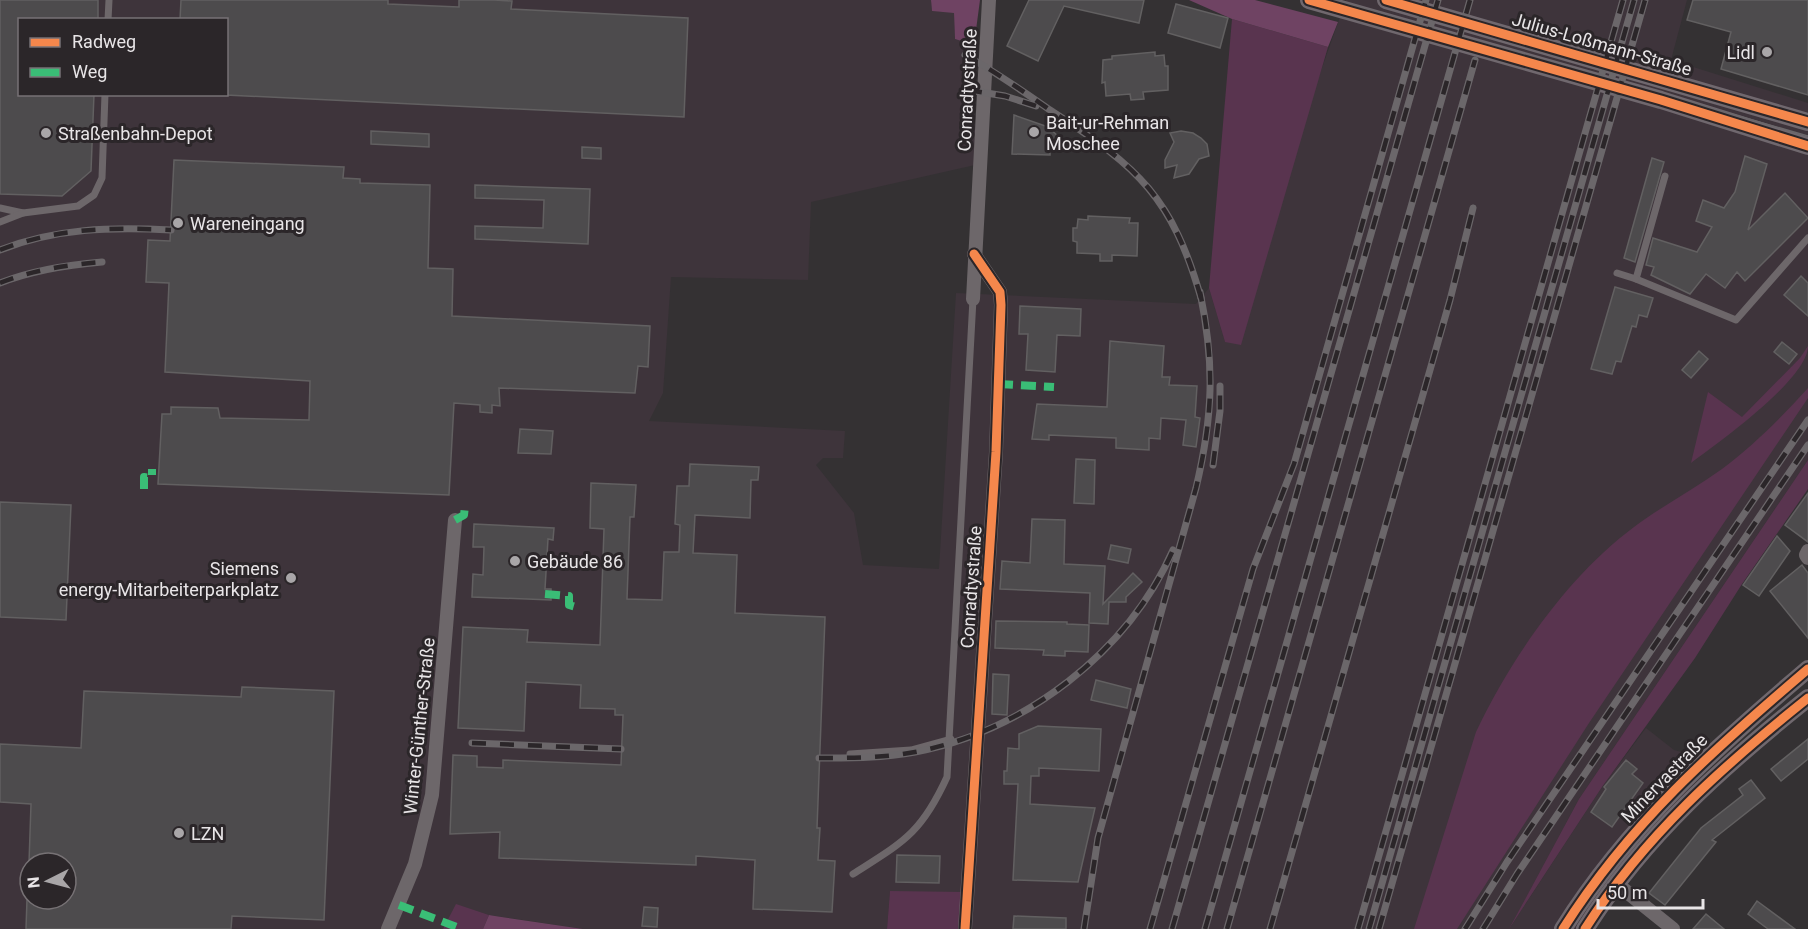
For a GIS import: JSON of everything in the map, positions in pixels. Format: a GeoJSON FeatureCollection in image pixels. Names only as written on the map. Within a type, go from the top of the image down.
{"type":"FeatureCollection","features":[{"type":"Feature","properties":{"kind":"main road","name":"Julius-Loßmann-Straße"},"geometry":{"type":"LineString","coordinates":[[1309,0],[1661,100],[1808,146]]}},
{"type":"Feature","properties":{"kind":"main road","name":"Julius-Loßmann-Straße"},"geometry":{"type":"LineString","coordinates":[[1386,0],[1808,122]]}},
{"type":"Feature","properties":{"kind":"main road","name":"Minervastraße"},"geometry":{"type":"LineString","coordinates":[[1563,929],[1616,854],[1664,798],[1718,746],[1808,669]]}},
{"type":"Feature","properties":{"kind":"main road","name":"Minervastraße"},"geometry":{"type":"LineString","coordinates":[[1585,929],[1617,884],[1663,827],[1702,787],[1808,698]]}},
{"type":"Feature","properties":{"kind":"street","name":"Conradtystraße"},"geometry":{"type":"LineString","coordinates":[[973,299],[989,0]]}},
{"type":"Feature","properties":{"kind":"street","name":"Conradtystraße"},"geometry":{"type":"LineString","coordinates":[[965,929],[996,452],[1001,304],[1000,292],[974,255]]}},
{"type":"Feature","properties":{"kind":"street","name":"Winter-Günther-Straße"},"geometry":{"type":"LineString","coordinates":[[388,929],[415,864],[432,795],[455,520]]}},
{"type":"Feature","properties":{"kind":"street"},"geometry":{"type":"LineString","coordinates":[[1808,550],[1806,555],[1808,558]]}},
{"type":"Feature","properties":{"kind":"street"},"geometry":{"type":"LineString","coordinates":[[1617,884],[1673,929]]}},
{"type":"Feature","properties":{"kind":"lane"},"geometry":{"type":"LineString","coordinates":[[108,18],[109,0]]}},
{"type":"Feature","properties":{"kind":"lane"},"geometry":{"type":"LineString","coordinates":[[0,222],[23,213],[78,206],[94,195],[102,178],[105,96]]}},
{"type":"Feature","properties":{"kind":"lane"},"geometry":{"type":"LineString","coordinates":[[1636,279],[1665,176]]}},
{"type":"Feature","properties":{"kind":"lane"},"geometry":{"type":"LineString","coordinates":[[0,208],[23,213]]}},
{"type":"Feature","properties":{"kind":"lane"},"geometry":{"type":"LineString","coordinates":[[1617,273],[1736,320],[1808,238]]}},
{"type":"Feature","properties":{"kind":"lane"},"geometry":{"type":"LineString","coordinates":[[853,874],[891,852],[930,814],[947,777],[951,739],[973,299]]}},
{"type":"Feature","properties":{"kind":"lane"},"geometry":{"type":"LineString","coordinates":[[850,754],[911,750],[951,739]]}},
{"type":"Feature","properties":{"kind":"shaded area"},"geometry":{"type":"Polygon","coordinates":[[[0,0],[931,0],[932,11],[954,12],[955,39],[974,45],[975,165],[811,202],[808,280],[671,277],[663,393],[649,421],[845,431],[843,458],[823,458],[816,465],[854,513],[863,565],[939,569],[956,293],[1196,304],[1209,288],[1225,342],[1346,0],[1687,0],[1671,60],[1808,103],[1808,460],[1579,799],[1511,926],[1602,787],[1646,728],[1674,750],[1692,755],[1705,773],[1653,826],[1610,879],[1576,929],[962,929],[890,892],[887,929],[583,929],[489,915],[457,905],[443,929],[0,929],[0,0]]]}},
{"type":"Feature","properties":{"kind":"shaded area"},"geometry":{"type":"Polygon","coordinates":[[[931,0],[980,0],[974,45],[955,39],[954,13],[932,11],[931,0]]]}},
{"type":"Feature","properties":{"kind":"shaded area"},"geometry":{"type":"Polygon","coordinates":[[[1189,0],[1255,0],[1338,22],[1328,47],[1232,19],[1189,0]]]}},
{"type":"Feature","properties":{"kind":"shaded area"},"geometry":{"type":"Polygon","coordinates":[[[1232,19],[1328,47],[1241,345],[1225,342],[1209,288],[1232,19]]]}},
{"type":"Feature","properties":{"kind":"shaded area"},"geometry":{"type":"Polygon","coordinates":[[[1808,346],[1804,360],[1778,392],[1740,426],[1691,463],[1708,392],[1742,417],[1800,358],[1808,346]]]}},
{"type":"Feature","properties":{"kind":"shaded area"},"geometry":{"type":"Polygon","coordinates":[[[1808,388],[1808,398],[1589,723],[1457,929],[1414,929],[1476,732],[1506,676],[1543,620],[1586,569],[1610,547],[1645,519],[1734,460],[1767,431],[1808,388]]]}},
{"type":"Feature","properties":{"kind":"shaded area"},"geometry":{"type":"Polygon","coordinates":[[[1808,460],[1808,489],[1742,584],[1695,658],[1602,787],[1509,929],[1579,799],[1808,460]]]}},
{"type":"Feature","properties":{"kind":"shaded area"},"geometry":{"type":"Polygon","coordinates":[[[890,891],[964,892],[962,929],[887,929],[890,891]]]}},
{"type":"Feature","properties":{"kind":"shaded area"},"geometry":{"type":"Polygon","coordinates":[[[456,904],[489,915],[483,929],[443,929],[456,904]]]}},
{"type":"Feature","properties":{"kind":"shaded area"},"geometry":{"type":"Polygon","coordinates":[[[489,915],[495,916],[583,929],[483,929],[489,915]]]}},
{"type":"Feature","properties":{"kind":"building","name":"Straßenbahn-Depot"},"geometry":{"type":"Polygon","coordinates":[[[0,0],[98,0],[98,18],[18,18],[18,96],[94,96],[91,171],[62,196],[0,194],[0,0]]]}},
{"type":"Feature","properties":{"kind":"building"},"geometry":{"type":"Polygon","coordinates":[[[181,0],[388,0],[388,4],[459,7],[459,0],[494,0],[512,1],[511,9],[688,18],[684,117],[228,95],[228,18],[180,18],[181,0]]]}},
{"type":"Feature","properties":{"kind":"building"},"geometry":{"type":"Polygon","coordinates":[[[1029,0],[1144,0],[1139,23],[1064,6],[1038,61],[1007,46],[1029,0]]]}},
{"type":"Feature","properties":{"kind":"building","name":"Lidl"},"geometry":{"type":"Polygon","coordinates":[[[1693,0],[1808,0],[1808,95],[1721,69],[1731,32],[1687,20],[1693,0]]]}},
{"type":"Feature","properties":{"kind":"building"},"geometry":{"type":"Polygon","coordinates":[[[1176,4],[1228,18],[1220,48],[1168,33],[1176,4]]]}},
{"type":"Feature","properties":{"kind":"building"},"geometry":{"type":"Polygon","coordinates":[[[1155,52],[1155,56],[1164,55],[1165,66],[1168,66],[1168,90],[1143,92],[1144,99],[1131,100],[1130,94],[1106,96],[1105,82],[1102,83],[1103,60],[1112,59],[1112,56],[1155,52]]]}},
{"type":"Feature","properties":{"kind":"building","name":"Bait-ur-Rehman Moschee"},"geometry":{"type":"Polygon","coordinates":[[[1014,115],[1048,127],[1073,150],[1050,150],[1050,155],[1012,154],[1014,115]]]}},
{"type":"Feature","properties":{"kind":"building"},"geometry":{"type":"Polygon","coordinates":[[[371,131],[429,134],[429,147],[371,144],[371,131]]]}},
{"type":"Feature","properties":{"kind":"building"},"geometry":{"type":"Polygon","coordinates":[[[1181,131],[1193,133],[1201,138],[1207,144],[1209,156],[1199,159],[1189,174],[1174,178],[1177,165],[1165,168],[1165,160],[1174,142],[1170,133],[1181,131]]]}},
{"type":"Feature","properties":{"kind":"building"},"geometry":{"type":"Polygon","coordinates":[[[582,147],[601,148],[601,159],[582,158],[582,147]]]}},
{"type":"Feature","properties":{"kind":"building"},"geometry":{"type":"Polygon","coordinates":[[[1745,156],[1767,164],[1748,230],[1785,193],[1808,218],[1745,281],[1737,272],[1725,288],[1706,274],[1690,294],[1651,275],[1654,267],[1646,265],[1653,238],[1697,252],[1712,227],[1696,221],[1703,200],[1724,208],[1735,192],[1745,156]]]}},
{"type":"Feature","properties":{"kind":"building"},"geometry":{"type":"Polygon","coordinates":[[[1652,158],[1664,162],[1635,262],[1624,258],[1652,158]]]}},
{"type":"Feature","properties":{"kind":"building"},"geometry":{"type":"Polygon","coordinates":[[[174,160],[344,167],[343,178],[360,179],[360,183],[430,185],[428,268],[453,269],[452,316],[650,326],[648,367],[638,366],[635,393],[499,388],[500,406],[492,405],[492,413],[480,412],[480,405],[454,403],[449,495],[158,484],[162,414],[171,414],[171,407],[218,408],[220,418],[309,420],[310,381],[165,372],[169,283],[146,282],[148,240],[170,241],[174,160]]]}},
{"type":"Feature","properties":{"kind":"building"},"geometry":{"type":"Polygon","coordinates":[[[475,185],[590,189],[588,244],[475,239],[475,226],[543,228],[544,200],[475,198],[475,185]]]}},
{"type":"Feature","properties":{"kind":"building"},"geometry":{"type":"Polygon","coordinates":[[[1088,216],[1130,218],[1129,223],[1138,223],[1137,256],[1112,255],[1112,261],[1100,261],[1100,254],[1077,253],[1077,242],[1073,241],[1073,228],[1077,228],[1078,219],[1088,220],[1088,216]]]}},
{"type":"Feature","properties":{"kind":"building"},"geometry":{"type":"Polygon","coordinates":[[[1801,276],[1808,283],[1808,316],[1784,295],[1801,276]]]}},
{"type":"Feature","properties":{"kind":"building"},"geometry":{"type":"Polygon","coordinates":[[[1615,287],[1653,298],[1647,317],[1639,315],[1636,327],[1632,326],[1621,362],[1616,361],[1612,374],[1591,369],[1615,287]]]}},
{"type":"Feature","properties":{"kind":"building"},"geometry":{"type":"Polygon","coordinates":[[[1020,306],[1081,309],[1080,336],[1057,335],[1055,372],[1026,370],[1028,334],[1019,334],[1020,306]]]}},
{"type":"Feature","properties":{"kind":"building"},"geometry":{"type":"Polygon","coordinates":[[[1110,341],[1164,346],[1162,377],[1170,377],[1169,385],[1197,386],[1195,417],[1200,418],[1196,447],[1183,445],[1186,420],[1161,418],[1160,439],[1149,438],[1149,450],[1116,448],[1116,438],[1049,435],[1049,440],[1032,439],[1037,404],[1107,407],[1110,341]]]}},
{"type":"Feature","properties":{"kind":"building"},"geometry":{"type":"Polygon","coordinates":[[[1782,342],[1797,354],[1789,364],[1774,352],[1782,342]]]}},
{"type":"Feature","properties":{"kind":"building"},"geometry":{"type":"Polygon","coordinates":[[[1699,351],[1708,359],[1691,378],[1682,370],[1699,351]]]}},
{"type":"Feature","properties":{"kind":"building"},"geometry":{"type":"Polygon","coordinates":[[[520,429],[553,431],[551,454],[518,453],[520,429]]]}},
{"type":"Feature","properties":{"kind":"building"},"geometry":{"type":"Polygon","coordinates":[[[1076,459],[1095,460],[1094,504],[1074,503],[1076,459]]]}},
{"type":"Feature","properties":{"kind":"building"},"geometry":{"type":"Polygon","coordinates":[[[690,464],[759,467],[758,480],[751,480],[750,518],[695,515],[693,553],[737,555],[735,613],[825,617],[817,828],[820,828],[818,860],[835,861],[832,912],[753,909],[755,860],[696,856],[696,865],[499,858],[500,832],[450,834],[453,755],[477,756],[477,767],[503,768],[503,760],[621,765],[623,715],[615,715],[615,709],[580,708],[581,685],[526,682],[524,731],[458,728],[463,627],[528,630],[527,642],[600,645],[604,529],[590,528],[591,483],[636,485],[634,517],[630,517],[627,599],[662,600],[664,552],[679,552],[680,525],[675,524],[677,486],[689,486],[690,464]]]}},
{"type":"Feature","properties":{"kind":"building"},"geometry":{"type":"Polygon","coordinates":[[[1808,493],[1808,542],[1785,525],[1808,493]]]}},
{"type":"Feature","properties":{"kind":"building"},"geometry":{"type":"Polygon","coordinates":[[[0,502],[71,505],[66,620],[0,617],[0,502]]]}},
{"type":"Feature","properties":{"kind":"building"},"geometry":{"type":"Polygon","coordinates":[[[1032,519],[1065,520],[1064,564],[1105,566],[1103,604],[1133,573],[1142,582],[1126,597],[1126,602],[1109,602],[1108,624],[1089,623],[1090,593],[1000,589],[1002,561],[1030,563],[1032,519]]]}},
{"type":"Feature","properties":{"kind":"building","name":"Gebäude 86"},"geometry":{"type":"Polygon","coordinates":[[[474,524],[554,528],[553,540],[548,539],[545,589],[551,589],[551,600],[472,597],[473,574],[483,575],[484,547],[473,547],[474,524]]]}},
{"type":"Feature","properties":{"kind":"building"},"geometry":{"type":"Polygon","coordinates":[[[1777,536],[1790,551],[1759,596],[1743,585],[1777,536]]]}},
{"type":"Feature","properties":{"kind":"building"},"geometry":{"type":"Polygon","coordinates":[[[1111,545],[1131,549],[1128,563],[1108,559],[1111,545]]]}},
{"type":"Feature","properties":{"kind":"building"},"geometry":{"type":"Polygon","coordinates":[[[1802,565],[1808,573],[1808,638],[1770,591],[1802,565]]]}},
{"type":"Feature","properties":{"kind":"building"},"geometry":{"type":"Polygon","coordinates":[[[996,621],[1067,622],[1067,624],[1089,625],[1088,652],[1065,651],[1065,656],[1043,655],[1044,650],[995,648],[996,621]]]}},
{"type":"Feature","properties":{"kind":"building"},"geometry":{"type":"Polygon","coordinates":[[[993,674],[1009,675],[1007,715],[992,714],[993,674]]]}},
{"type":"Feature","properties":{"kind":"building"},"geometry":{"type":"Polygon","coordinates":[[[1096,680],[1131,689],[1127,708],[1091,700],[1096,680]]]}},
{"type":"Feature","properties":{"kind":"building","name":"LZN"},"geometry":{"type":"Polygon","coordinates":[[[242,687],[334,691],[324,920],[232,916],[231,929],[26,929],[27,911],[78,911],[78,851],[29,851],[31,804],[0,802],[0,744],[81,748],[84,691],[241,697],[242,687]]]}},
{"type":"Feature","properties":{"kind":"building"},"geometry":{"type":"Polygon","coordinates":[[[1038,726],[1101,729],[1099,771],[1039,768],[1039,776],[1031,776],[1030,804],[1095,808],[1078,882],[1013,880],[1018,784],[1004,784],[1004,771],[1007,771],[1008,748],[1019,749],[1019,734],[1038,726]]]}},
{"type":"Feature","properties":{"kind":"building"},"geometry":{"type":"Polygon","coordinates":[[[1808,739],[1808,759],[1781,781],[1771,769],[1808,739]]]}},
{"type":"Feature","properties":{"kind":"building"},"geometry":{"type":"Polygon","coordinates":[[[1626,760],[1637,769],[1632,774],[1643,783],[1612,827],[1591,812],[1606,789],[1604,787],[1626,760]]]}},
{"type":"Feature","properties":{"kind":"building"},"geometry":{"type":"Polygon","coordinates":[[[1751,780],[1765,798],[1712,840],[1716,842],[1665,905],[1649,893],[1701,828],[1743,795],[1739,789],[1751,780]]]}},
{"type":"Feature","properties":{"kind":"building"},"geometry":{"type":"Polygon","coordinates":[[[897,855],[940,856],[939,883],[896,882],[897,855]]]}},
{"type":"Feature","properties":{"kind":"building"},"geometry":{"type":"Polygon","coordinates":[[[1757,901],[1795,929],[1768,929],[1748,914],[1757,901]]]}},
{"type":"Feature","properties":{"kind":"building"},"geometry":{"type":"Polygon","coordinates":[[[644,907],[658,908],[657,927],[642,926],[644,907]]]}},
{"type":"Feature","properties":{"kind":"building"},"geometry":{"type":"Polygon","coordinates":[[[1706,914],[1724,929],[1693,929],[1706,914]]]}},
{"type":"Feature","properties":{"kind":"building"},"geometry":{"type":"Polygon","coordinates":[[[1014,916],[1066,918],[1066,929],[1013,929],[1014,916]]]}},
{"type":"Feature","properties":{"kind":"tram line"},"geometry":{"type":"LineString","coordinates":[[1335,0],[1808,136]]}},
{"type":"Feature","properties":{"kind":"railway"},"geometry":{"type":"LineString","coordinates":[[1150,929],[1253,569],[1294,464],[1426,0]]}},
{"type":"Feature","properties":{"kind":"railway"},"geometry":{"type":"LineString","coordinates":[[1172,929],[1438,0]]}},
{"type":"Feature","properties":{"kind":"railway"},"geometry":{"type":"LineString","coordinates":[[1205,929],[1470,0]]}},
{"type":"Feature","properties":{"kind":"railway"},"geometry":{"type":"LineString","coordinates":[[1358,929],[1623,0]]}},
{"type":"Feature","properties":{"kind":"railway"},"geometry":{"type":"LineString","coordinates":[[1369,929],[1634,0]]}},
{"type":"Feature","properties":{"kind":"railway"},"geometry":{"type":"LineString","coordinates":[[1379,929],[1645,0]]}},
{"type":"Feature","properties":{"kind":"railway"},"geometry":{"type":"LineString","coordinates":[[965,55],[999,75],[1083,132],[1130,169],[1148,188],[1178,234],[1201,298]]}},
{"type":"Feature","properties":{"kind":"railway"},"geometry":{"type":"LineString","coordinates":[[1227,929],[1475,60]]}},
{"type":"Feature","properties":{"kind":"railway"},"geometry":{"type":"LineString","coordinates":[[968,90],[1005,96],[1036,106]]}},
{"type":"Feature","properties":{"kind":"railway"},"geometry":{"type":"LineString","coordinates":[[1270,929],[1450,300],[1473,208]]}},
{"type":"Feature","properties":{"kind":"railway"},"geometry":{"type":"LineString","coordinates":[[0,250],[63,233],[105,229],[171,230]]}},
{"type":"Feature","properties":{"kind":"railway"},"geometry":{"type":"LineString","coordinates":[[0,283],[50,269],[102,262]]}},
{"type":"Feature","properties":{"kind":"railway"},"geometry":{"type":"LineString","coordinates":[[1084,929],[1098,838],[1202,462],[1209,414],[1210,367],[1200,292]]}},
{"type":"Feature","properties":{"kind":"railway"},"geometry":{"type":"LineString","coordinates":[[1213,465],[1220,411],[1220,386]]}},
{"type":"Feature","properties":{"kind":"railway"},"geometry":{"type":"LineString","coordinates":[[1465,929],[1507,862],[1808,420]]}},
{"type":"Feature","properties":{"kind":"railway"},"geometry":{"type":"LineString","coordinates":[[1483,929],[1517,874],[1808,445]]}},
{"type":"Feature","properties":{"kind":"railway"},"geometry":{"type":"LineString","coordinates":[[819,758],[879,757],[915,752],[956,741],[995,726],[1033,706],[1101,653],[1129,622],[1154,587],[1173,550]]}},
{"type":"Feature","properties":{"kind":"railway"},"geometry":{"type":"LineString","coordinates":[[472,743],[621,749]]}},
{"type":"Feature","properties":{"kind":"marked path"},"geometry":{"type":"LineString","coordinates":[[998,384],[1054,387]]}},
{"type":"Feature","properties":{"kind":"marked path"},"geometry":{"type":"LineString","coordinates":[[144,489],[144,477],[152,478],[152,469]]}},
{"type":"Feature","properties":{"kind":"marked path"},"geometry":{"type":"LineString","coordinates":[[455,520],[464,515],[465,506]]}},
{"type":"Feature","properties":{"kind":"marked path"},"geometry":{"type":"LineString","coordinates":[[545,594],[569,596],[569,605],[576,607]]}},
{"type":"Feature","properties":{"kind":"marked path"},"geometry":{"type":"LineString","coordinates":[[399,905],[462,929]]}},
{"type":"Feature","properties":{"kind":"cycle path"},"geometry":{"type":"LineString","coordinates":[[1309,0],[1661,100],[1808,146]]}},
{"type":"Feature","properties":{"kind":"cycle path"},"geometry":{"type":"LineString","coordinates":[[1386,0],[1808,122]]}},
{"type":"Feature","properties":{"kind":"cycle path"},"geometry":{"type":"LineString","coordinates":[[965,929],[996,452],[1001,305],[1000,292],[974,254]]}},
{"type":"Feature","properties":{"kind":"cycle path"},"geometry":{"type":"LineString","coordinates":[[1563,929],[1616,855],[1675,790],[1739,729],[1808,669]]}},
{"type":"Feature","properties":{"kind":"cycle path"},"geometry":{"type":"LineString","coordinates":[[1585,929],[1608,895],[1659,833],[1716,776],[1808,698]]}},
{"type":"Feature","properties":{"kind":"place","name":"Lidl"},"geometry":{"type":"Point","coordinates":[1767,52]}},
{"type":"Feature","properties":{"kind":"place","name":"Bait-ur-Rehman Moschee"},"geometry":{"type":"Point","coordinates":[1034,132]}},
{"type":"Feature","properties":{"kind":"place","name":"Straßenbahn-Depot"},"geometry":{"type":"Point","coordinates":[46,133]}},
{"type":"Feature","properties":{"kind":"place","name":"Wareneingang"},"geometry":{"type":"Point","coordinates":[178,223]}},
{"type":"Feature","properties":{"kind":"place","name":"Gebäude 86"},"geometry":{"type":"Point","coordinates":[515,561]}},
{"type":"Feature","properties":{"kind":"place","name":"Siemens energy-Mitarbeiterparkplatz"},"geometry":{"type":"Point","coordinates":[291,578]}},
{"type":"Feature","properties":{"kind":"place","name":"LZN"},"geometry":{"type":"Point","coordinates":[179,833]}}]}
